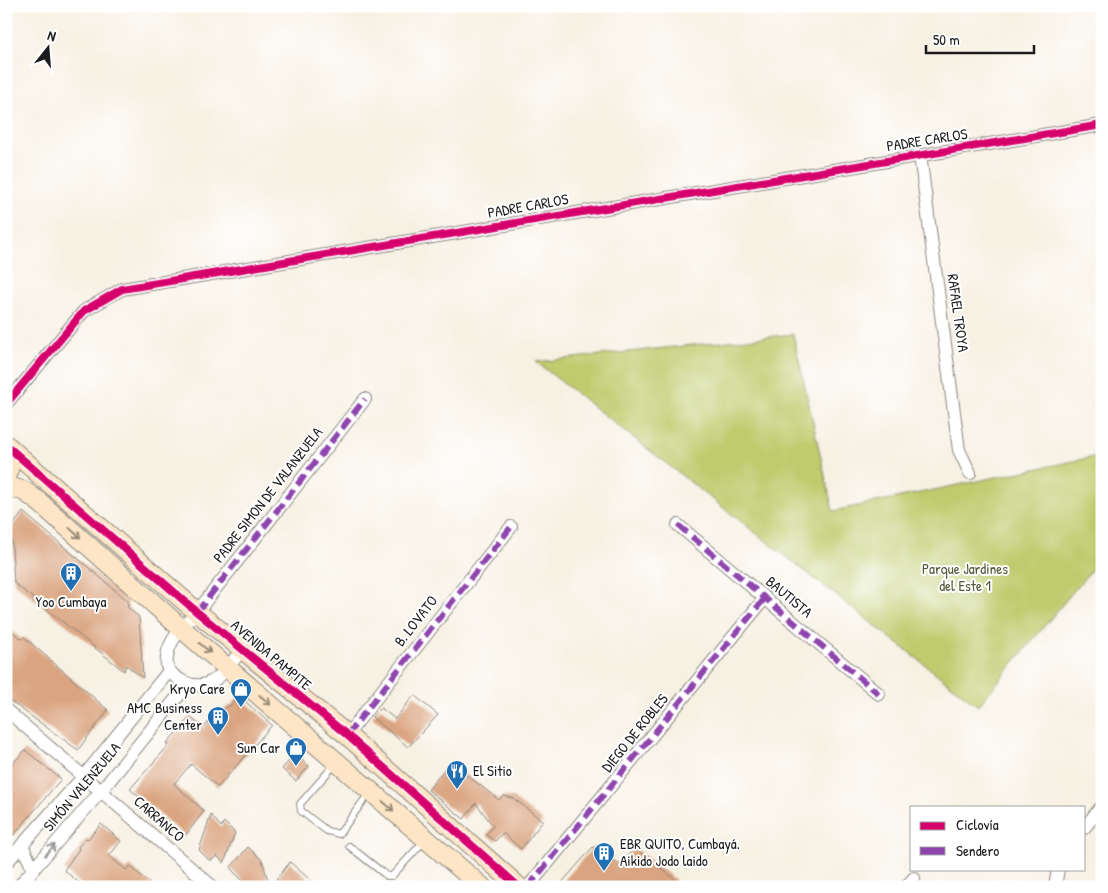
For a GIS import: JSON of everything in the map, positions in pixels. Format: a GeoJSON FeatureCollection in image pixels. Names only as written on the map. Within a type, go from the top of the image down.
{"type":"FeatureCollection","features":[{"type":"Feature","properties":{"kind":"street","name":"PADRE CARLOS"},"geometry":{"type":"LineString","coordinates":[[6,404],[84,311],[122,288],[1102,125]]}},
{"type":"Feature","properties":{"kind":"street","name":"RAFAEL TROYA"},"geometry":{"type":"LineString","coordinates":[[920,155],[959,450],[970,473]]}},
{"type":"Feature","properties":{"kind":"street","name":"PADRE SIMON DE VALANZUELA"},"geometry":{"type":"LineString","coordinates":[[197,612],[364,399]]}},
{"type":"Feature","properties":{"kind":"street","name":"AVENIDA PAMPITE"},"geometry":{"type":"LineString","coordinates":[[8,447],[197,612],[347,736],[519,887]]}},
{"type":"Feature","properties":{"kind":"street"},"geometry":{"type":"LineString","coordinates":[[6,476],[10,465],[8,447]]}},
{"type":"Feature","properties":{"kind":"street"},"geometry":{"type":"LineString","coordinates":[[6,486],[24,491],[38,501],[181,628],[482,887]]}},
{"type":"Feature","properties":{"kind":"street","name":"BAUTISTA"},"geometry":{"type":"LineString","coordinates":[[678,525],[879,694]]}},
{"type":"Feature","properties":{"kind":"street","name":"B. LOVATO"},"geometry":{"type":"LineString","coordinates":[[347,736],[511,527]]}},
{"type":"Feature","properties":{"kind":"street","name":"DIEGO DE ROBLES"},"geometry":{"type":"LineString","coordinates":[[528,887],[765,598]]}},
{"type":"Feature","properties":{"kind":"street"},"geometry":{"type":"LineString","coordinates":[[197,612],[181,628],[168,648],[166,659],[169,671],[188,684],[207,685],[228,668],[242,649]]}},
{"type":"Feature","properties":{"kind":"street","name":"SIMÓN VALENZUELA"},"geometry":{"type":"LineString","coordinates":[[6,863],[84,776],[169,671]]}},
{"type":"Feature","properties":{"kind":"street","name":"SIMÓN VALENZUELA"},"geometry":{"type":"LineString","coordinates":[[18,887],[101,791],[188,684]]}},
{"type":"Feature","properties":{"kind":"street","name":"CARRANCO"},"geometry":{"type":"LineString","coordinates":[[6,710],[213,887]]}},
{"type":"Feature","properties":{"kind":"street"},"geometry":{"type":"LineString","coordinates":[[333,759],[347,736]]}},
{"type":"Feature","properties":{"kind":"street"},"geometry":{"type":"LineString","coordinates":[[1086,826],[1102,806]]}},
{"type":"Feature","properties":{"kind":"street"},"geometry":{"type":"LineString","coordinates":[[22,845],[33,869]]}},
{"type":"Feature","properties":{"kind":"street"},"geometry":{"type":"LineString","coordinates":[[1055,887],[1058,870]]}},
{"type":"Feature","properties":{"kind":"lane"},"geometry":{"type":"LineString","coordinates":[[333,759],[300,804],[300,811],[327,831],[339,834],[371,791]]}},
{"type":"Feature","properties":{"kind":"lane"},"geometry":{"type":"LineString","coordinates":[[350,846],[387,876],[392,876],[426,839]]}},
{"type":"Feature","properties":{"kind":"green space","name":"Parque Jardines del Este 1"},"geometry":{"type":"Polygon","coordinates":[[[793,334],[833,511],[1102,455],[1102,557],[978,706],[536,362],[793,334]]]}},
{"type":"Feature","properties":{"kind":"building","name":"Yoo Cumbaya"},"geometry":{"type":"Polygon","coordinates":[[[23,512],[128,601],[128,608],[139,617],[143,678],[126,665],[124,671],[14,583],[11,528],[23,512]]]}},
{"type":"Feature","properties":{"kind":"building"},"geometry":{"type":"Polygon","coordinates":[[[6,627],[22,639],[24,637],[108,710],[78,750],[6,698],[6,627]]]}},
{"type":"Feature","properties":{"kind":"building"},"geometry":{"type":"Polygon","coordinates":[[[414,695],[438,715],[408,747],[372,717],[381,708],[395,719],[414,695]]]}},
{"type":"Feature","properties":{"kind":"building"},"geometry":{"type":"Polygon","coordinates":[[[239,696],[272,725],[218,787],[191,764],[174,784],[204,811],[185,836],[130,789],[169,745],[167,743],[190,717],[204,728],[212,717],[232,704],[239,696]]]}},
{"type":"Feature","properties":{"kind":"building"},"geometry":{"type":"Polygon","coordinates":[[[25,750],[61,779],[14,835],[6,829],[6,771],[25,750]]]}},
{"type":"Feature","properties":{"kind":"building","name":"Sun Car"},"geometry":{"type":"Polygon","coordinates":[[[295,754],[309,766],[296,781],[282,769],[295,754]]]}},
{"type":"Feature","properties":{"kind":"building"},"geometry":{"type":"Polygon","coordinates":[[[450,762],[499,800],[503,796],[513,798],[543,821],[521,849],[503,833],[495,841],[486,835],[493,826],[476,803],[464,819],[428,790],[450,762]]]}},
{"type":"Feature","properties":{"kind":"building"},"geometry":{"type":"Polygon","coordinates":[[[211,815],[221,827],[224,822],[235,833],[224,863],[217,856],[210,861],[199,850],[211,815]]]}},
{"type":"Feature","properties":{"kind":"building"},"geometry":{"type":"Polygon","coordinates":[[[101,824],[121,841],[109,856],[126,870],[130,866],[154,887],[84,887],[64,870],[79,849],[78,847],[101,824]]]}},
{"type":"Feature","properties":{"kind":"building"},"geometry":{"type":"Polygon","coordinates":[[[248,847],[262,860],[270,887],[249,887],[230,868],[248,847]]]}},
{"type":"Feature","properties":{"kind":"building"},"geometry":{"type":"Polygon","coordinates":[[[593,847],[607,858],[620,864],[635,848],[676,880],[670,887],[558,887],[593,847]]]}},
{"type":"Feature","properties":{"kind":"building"},"geometry":{"type":"Polygon","coordinates":[[[290,862],[318,887],[270,887],[290,862]]]}},
{"type":"Feature","properties":{"kind":"marked path"},"geometry":{"type":"LineString","coordinates":[[197,612],[365,399]]}},
{"type":"Feature","properties":{"kind":"marked path"},"geometry":{"type":"LineString","coordinates":[[678,525],[879,694]]}},
{"type":"Feature","properties":{"kind":"marked path"},"geometry":{"type":"LineString","coordinates":[[347,735],[511,527]]}},
{"type":"Feature","properties":{"kind":"marked path"},"geometry":{"type":"LineString","coordinates":[[528,887],[765,598]]}},
{"type":"Feature","properties":{"kind":"cycle path"},"geometry":{"type":"LineString","coordinates":[[6,404],[84,311],[122,289],[1102,125]]}},
{"type":"Feature","properties":{"kind":"cycle path"},"geometry":{"type":"LineString","coordinates":[[6,445],[197,612],[347,735],[519,887]]}},
{"type":"Feature","properties":{"kind":"place","name":"Yoo Cumbaya"},"geometry":{"type":"Point","coordinates":[71,592]}},
{"type":"Feature","properties":{"kind":"place","name":"Kryo Care"},"geometry":{"type":"Point","coordinates":[241,708]}},
{"type":"Feature","properties":{"kind":"place","name":"AMC Business Center"},"geometry":{"type":"Point","coordinates":[218,736]}},
{"type":"Feature","properties":{"kind":"place","name":"Sun Car"},"geometry":{"type":"Point","coordinates":[296,767]}},
{"type":"Feature","properties":{"kind":"place","name":"El Sitio"},"geometry":{"type":"Point","coordinates":[457,790]}},
{"type":"Feature","properties":{"kind":"place","name":"EBR QUITO, Cumbayá. Aikido Jodo laido"},"geometry":{"type":"Point","coordinates":[604,872]}}]}
